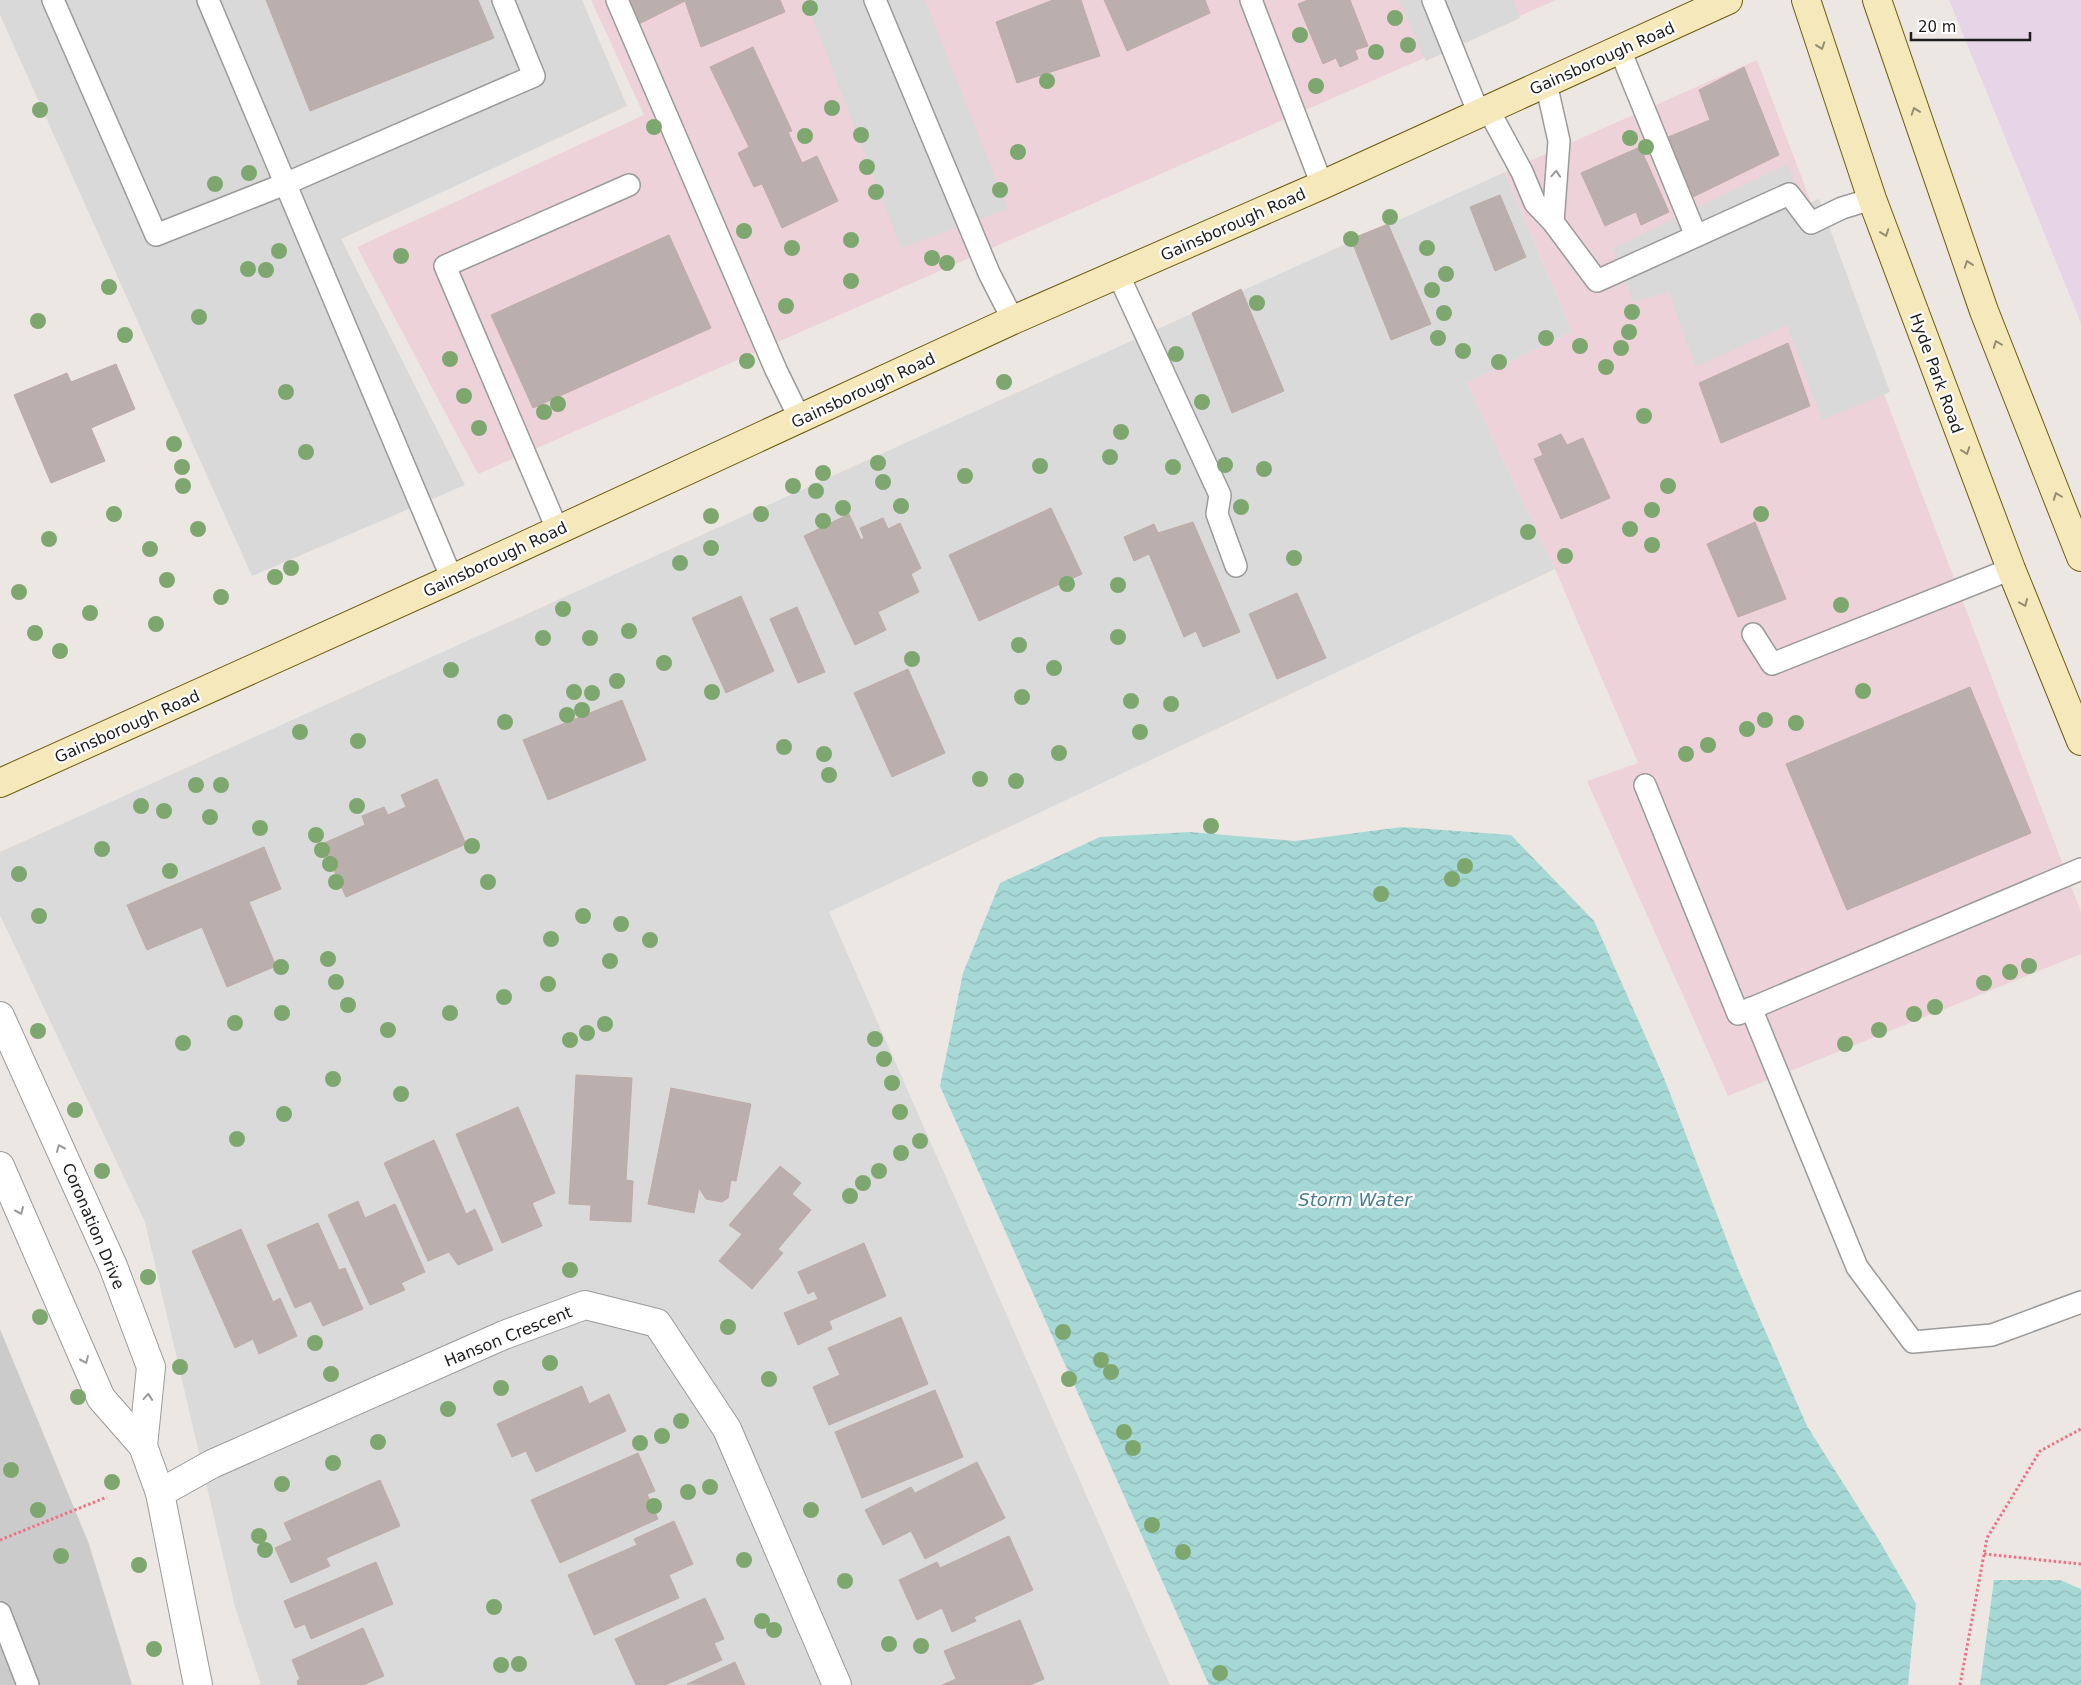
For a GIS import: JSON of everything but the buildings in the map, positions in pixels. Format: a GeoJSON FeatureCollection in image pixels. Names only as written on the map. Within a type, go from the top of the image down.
{"type":"FeatureCollection","features":[{"type":"Feature","properties":{"kind":"main road","name":"Gainsborough Road"},"geometry":{"type":"LineString","coordinates":[[0,784],[558,531],[1013,320],[1322,185],[1728,0]]}},
{"type":"Feature","properties":{"kind":"main road","name":"Hyde Park Road"},"geometry":{"type":"LineString","coordinates":[[1806,0],[1872,199],[2010,569],[2081,742]]}},
{"type":"Feature","properties":{"kind":"main road"},"geometry":{"type":"LineString","coordinates":[[1877,0],[1984,310],[2078,540]]}},
{"type":"Feature","properties":{"kind":"street","name":"Coronation Drive"},"geometry":{"type":"LineString","coordinates":[[0,1016],[113,1266],[151,1367],[143,1446]]}},
{"type":"Feature","properties":{"kind":"street","name":"Coronation Drive"},"geometry":{"type":"LineString","coordinates":[[0,1166],[101,1398],[143,1446],[160,1493],[198,1685]]}},
{"type":"Feature","properties":{"kind":"street","name":"Hanson Crescent"},"geometry":{"type":"LineString","coordinates":[[160,1493],[230,1456],[504,1335],[585,1305],[658,1324],[726,1429],[837,1685]]}},
{"type":"Feature","properties":{"kind":"lane"},"geometry":{"type":"LineString","coordinates":[[53,0],[156,235],[286,184],[534,76],[503,0]]}},
{"type":"Feature","properties":{"kind":"lane"},"geometry":{"type":"LineString","coordinates":[[208,0],[452,579]]}},
{"type":"Feature","properties":{"kind":"lane"},"geometry":{"type":"LineString","coordinates":[[617,0],[776,370],[800,419]]}},
{"type":"Feature","properties":{"kind":"lane"},"geometry":{"type":"LineString","coordinates":[[875,0],[989,274],[1013,320]]}},
{"type":"Feature","properties":{"kind":"lane"},"geometry":{"type":"LineString","coordinates":[[1251,0],[1322,185]]}},
{"type":"Feature","properties":{"kind":"lane"},"geometry":{"type":"LineString","coordinates":[[1433,0],[1484,112],[1522,172],[1535,203],[1553,222],[1597,281],[1789,194],[1811,223],[1842,208],[1872,199]]}},
{"type":"Feature","properties":{"kind":"lane"},"geometry":{"type":"LineString","coordinates":[[1620,50],[1696,236]]}},
{"type":"Feature","properties":{"kind":"lane"},"geometry":{"type":"LineString","coordinates":[[1546,83],[1558,141],[1553,222]]}},
{"type":"Feature","properties":{"kind":"lane"},"geometry":{"type":"LineString","coordinates":[[558,531],[445,266],[629,185]]}},
{"type":"Feature","properties":{"kind":"lane"},"geometry":{"type":"LineString","coordinates":[[1118,274],[1220,495],[1217,514],[1236,566]]}},
{"type":"Feature","properties":{"kind":"lane"},"geometry":{"type":"LineString","coordinates":[[1753,634],[1772,664],[2010,569]]}},
{"type":"Feature","properties":{"kind":"lane"},"geometry":{"type":"LineString","coordinates":[[1645,786],[1738,1014],[2081,869]]}},
{"type":"Feature","properties":{"kind":"lane"},"geometry":{"type":"LineString","coordinates":[[1751,1008],[1856,1266],[1913,1342],[1992,1335],[2081,1302]]}},
{"type":"Feature","properties":{"kind":"lane"},"geometry":{"type":"LineString","coordinates":[[1,1616],[28,1685]]}},
{"type":"Feature","properties":{"kind":"path"},"geometry":{"type":"LineString","coordinates":[[1960,1685],[1987,1538],[2040,1451],[2081,1429]]}},
{"type":"Feature","properties":{"kind":"path"},"geometry":{"type":"LineString","coordinates":[[0,1540],[106,1497]]}},
{"type":"Feature","properties":{"kind":"path"},"geometry":{"type":"LineString","coordinates":[[1984,1554],[2081,1564]]}},
{"type":"Feature","properties":{"kind":"shaded area"},"geometry":{"type":"Polygon","coordinates":[[[0,0],[582,0],[627,106],[341,239],[465,485],[252,576],[0,15],[0,0]]]}},
{"type":"Feature","properties":{"kind":"shaded area"},"geometry":{"type":"Polygon","coordinates":[[[591,0],[1556,0],[478,474],[357,247],[644,115],[591,0]]]}},
{"type":"Feature","properties":{"kind":"shaded area"},"geometry":{"type":"Polygon","coordinates":[[[806,0],[925,0],[1008,209],[901,248],[806,0]]]}},
{"type":"Feature","properties":{"kind":"shaded area"},"geometry":{"type":"Polygon","coordinates":[[[1399,0],[1513,0],[1520,18],[1426,61],[1399,0]]]}},
{"type":"Feature","properties":{"kind":"shaded area"},"geometry":{"type":"Polygon","coordinates":[[[1949,0],[2081,0],[2081,323],[1949,0]]]}},
{"type":"Feature","properties":{"kind":"shaded area"},"geometry":{"type":"Polygon","coordinates":[[[1757,60],[2081,912],[2081,954],[1728,1096],[1587,781],[1638,763],[1555,569],[1467,383],[1572,332],[1505,172],[1757,60]]]}},
{"type":"Feature","properties":{"kind":"shaded area"},"geometry":{"type":"Polygon","coordinates":[[[1788,164],[1802,206],[1819,199],[1890,392],[1822,420],[1787,325],[1696,367],[1669,292],[1634,302],[1613,248],[1788,164]]]}},
{"type":"Feature","properties":{"kind":"shaded area"},"geometry":{"type":"Polygon","coordinates":[[[1505,172],[1572,332],[1467,383],[1555,569],[829,912],[1170,1685],[261,1685],[235,1607],[145,1222],[0,915],[0,852],[1505,172]]]}},
{"type":"Feature","properties":{"kind":"shaded area"},"geometry":{"type":"Polygon","coordinates":[[[0,1329],[89,1544],[132,1685],[0,1685],[0,1329]]]}},
{"type":"Feature","properties":{"kind":"water","name":"Storm Water"},"geometry":{"type":"Polygon","coordinates":[[[1402,827],[1511,835],[1594,921],[1664,1078],[1738,1269],[1807,1426],[1879,1540],[1916,1604],[1908,1685],[1209,1685],[940,1086],[963,973],[1000,883],[1100,837],[1190,832],[1295,841],[1402,827]]]}},
{"type":"Feature","properties":{"kind":"water"},"geometry":{"type":"Polygon","coordinates":[[[1994,1580],[2060,1580],[2081,1589],[2081,1685],[1980,1685],[1994,1580]]]}}]}
